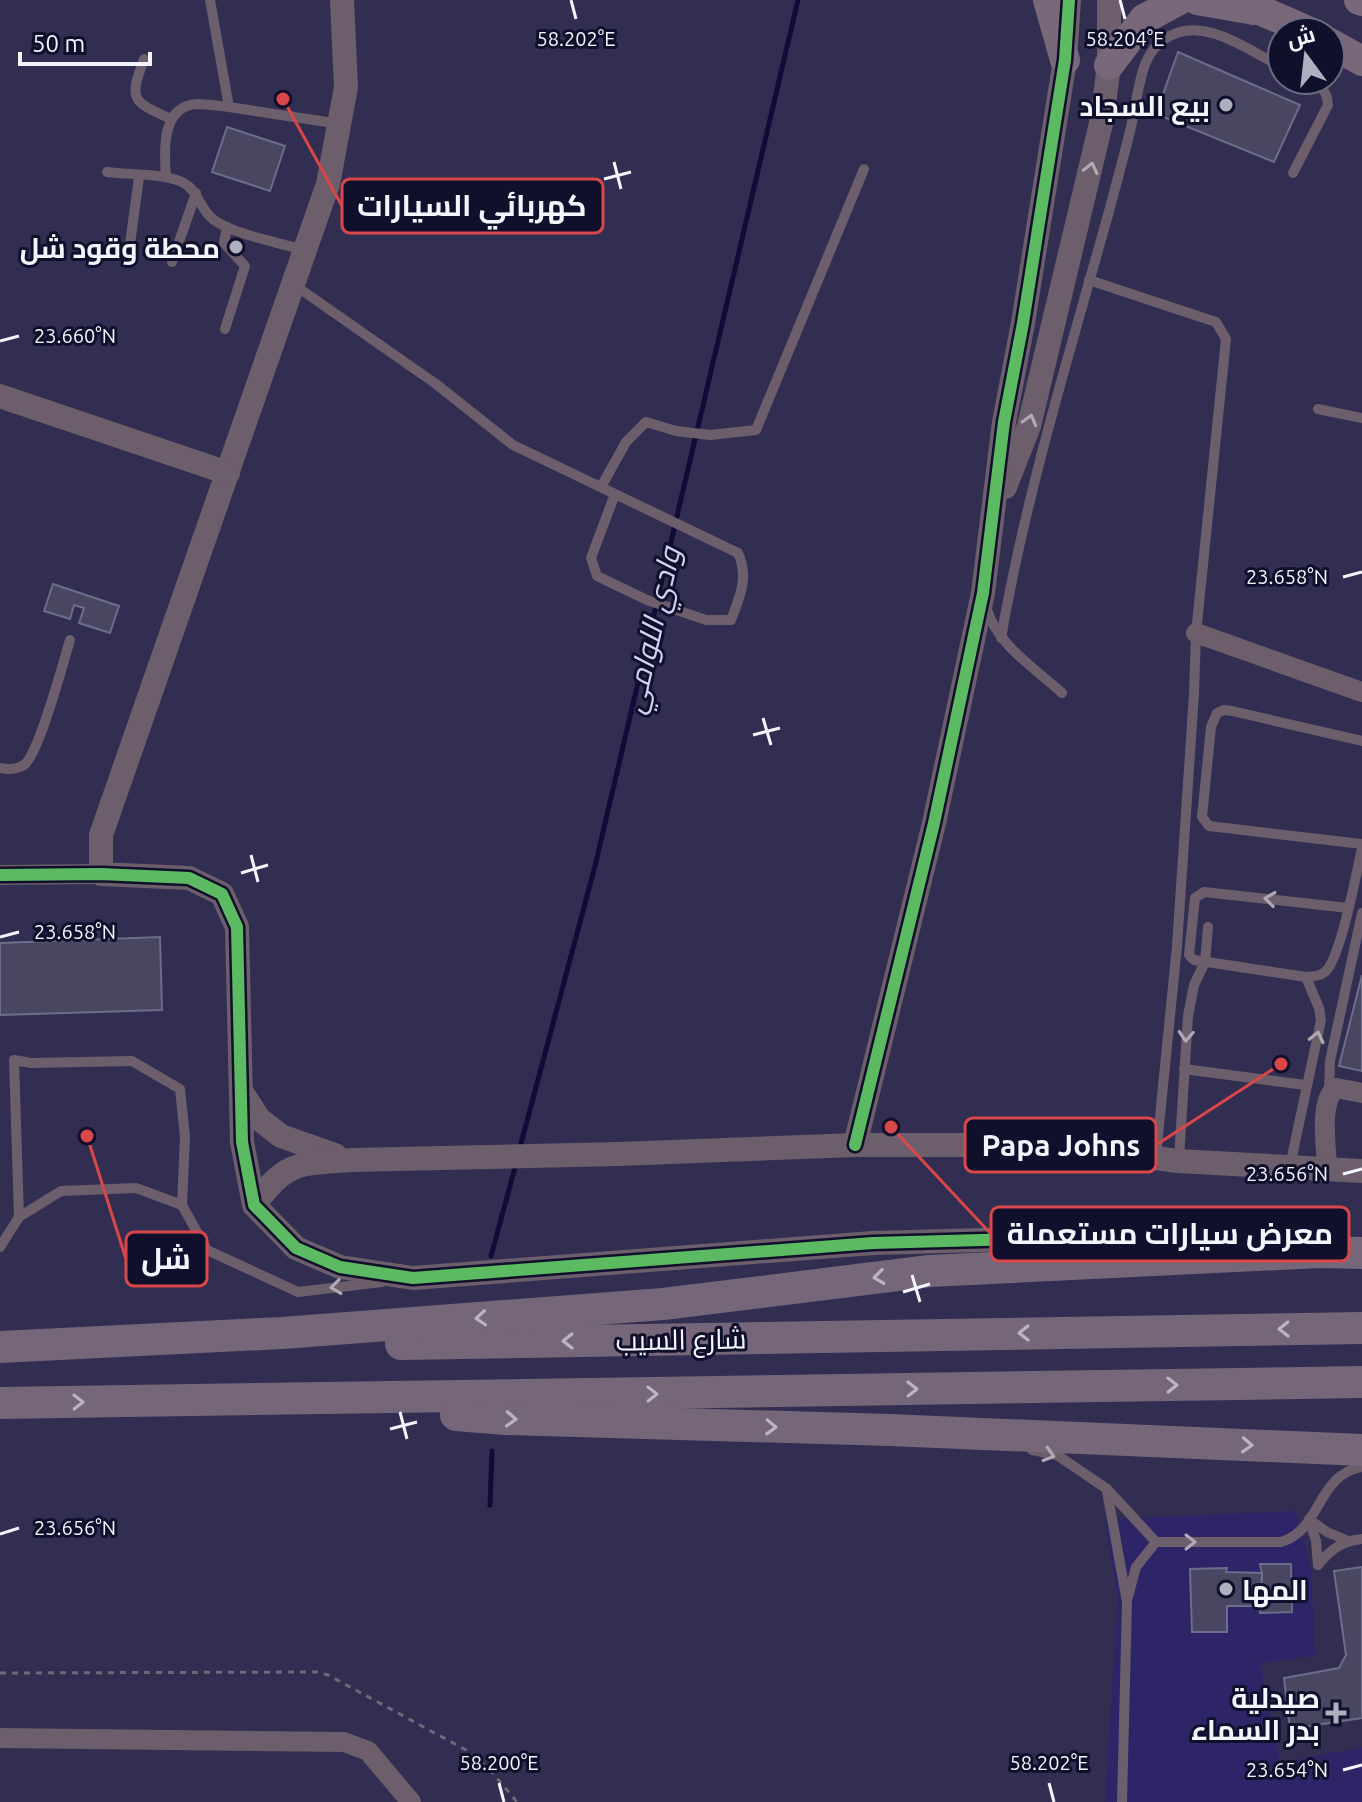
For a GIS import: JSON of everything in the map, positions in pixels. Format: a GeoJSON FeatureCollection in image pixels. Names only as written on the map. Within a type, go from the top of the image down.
{"type":"FeatureCollection","features":[{"type":"Feature","properties":{"kind":"highway"},"geometry":{"type":"LineString","coordinates":[[0,1349],[282,1333],[663,1304],[930,1271],[1320,1252],[1362,1253]]}},
{"type":"Feature","properties":{"kind":"highway","name":"شارع السيب"},"geometry":{"type":"LineString","coordinates":[[0,1349],[1362,1328]]}},
{"type":"Feature","properties":{"kind":"highway","name":"شارع السيب"},"geometry":{"type":"LineString","coordinates":[[0,1403],[1362,1382]]}},
{"type":"Feature","properties":{"kind":"highway"},"geometry":{"type":"LineString","coordinates":[[294,1400],[505,1419],[890,1430],[1362,1450]]}},
{"type":"Feature","properties":{"kind":"main road"},"geometry":{"type":"LineString","coordinates":[[1048,0],[1065,60]]}},
{"type":"Feature","properties":{"kind":"main road"},"geometry":{"type":"LineString","coordinates":[[1109,65],[1144,19],[1179,0]]}},
{"type":"Feature","properties":{"kind":"main road"},"geometry":{"type":"LineString","coordinates":[[1197,0],[1272,14]]}},
{"type":"Feature","properties":{"kind":"main road"},"geometry":{"type":"LineString","coordinates":[[1237,0],[1276,16]]}},
{"type":"Feature","properties":{"kind":"street"},"geometry":{"type":"LineString","coordinates":[[101,874],[101,835],[328,184],[346,87],[342,0]]}},
{"type":"Feature","properties":{"kind":"street"},"geometry":{"type":"LineString","coordinates":[[855,1145],[934,823],[983,593],[1004,422],[1065,60],[1069,0]]}},
{"type":"Feature","properties":{"kind":"street"},"geometry":{"type":"LineString","coordinates":[[993,519],[1029,426],[1102,119],[1109,65],[1109,0]]}},
{"type":"Feature","properties":{"kind":"street"},"geometry":{"type":"LineString","coordinates":[[0,396],[228,473]]}},
{"type":"Feature","properties":{"kind":"street"},"geometry":{"type":"LineString","coordinates":[[1196,633],[1362,692]]}},
{"type":"Feature","properties":{"kind":"street"},"geometry":{"type":"LineString","coordinates":[[0,875],[101,874],[189,878],[222,894],[237,927],[242,1142],[254,1205],[296,1248],[340,1267],[413,1278],[873,1243],[1127,1236],[1320,1252]]}},
{"type":"Feature","properties":{"kind":"street"},"geometry":{"type":"LineString","coordinates":[[1327,1170],[1325,1115],[1329,1093],[1336,1088],[1362,1093]]}},
{"type":"Feature","properties":{"kind":"street"},"geometry":{"type":"LineString","coordinates":[[240,1089],[259,1119],[281,1136],[305,1147],[352,1160]]}},
{"type":"Feature","properties":{"kind":"street"},"geometry":{"type":"LineString","coordinates":[[254,1205],[272,1180],[287,1169],[311,1163],[352,1160],[855,1145],[1011,1145],[1095,1150],[1167,1160],[1362,1171]]}},
{"type":"Feature","properties":{"kind":"street"},"geometry":{"type":"LineString","coordinates":[[0,1738],[344,1742],[368,1751],[411,1802]]}},
{"type":"Feature","properties":{"kind":"lane"},"geometry":{"type":"LineString","coordinates":[[210,0],[229,107]]}},
{"type":"Feature","properties":{"kind":"lane"},"geometry":{"type":"LineString","coordinates":[[1001,638],[1018,548],[1126,148],[1146,62],[1154,48],[1174,34],[1198,30],[1214,33],[1266,59]]}},
{"type":"Feature","properties":{"kind":"lane"},"geometry":{"type":"LineString","coordinates":[[144,59],[133,89],[137,99],[171,119]]}},
{"type":"Feature","properties":{"kind":"lane"},"geometry":{"type":"LineString","coordinates":[[1293,173],[1328,105],[1327,96]]}},
{"type":"Feature","properties":{"kind":"lane"},"geometry":{"type":"LineString","coordinates":[[166,177],[165,141],[171,119],[176,111],[186,106],[229,107],[341,124]]}},
{"type":"Feature","properties":{"kind":"lane"},"geometry":{"type":"LineString","coordinates":[[601,487],[626,442],[646,422],[676,431],[710,435],[756,430],[864,169]]}},
{"type":"Feature","properties":{"kind":"lane"},"geometry":{"type":"LineString","coordinates":[[107,172],[166,177],[185,184],[196,193],[212,219],[227,227],[305,250]]}},
{"type":"Feature","properties":{"kind":"lane"},"geometry":{"type":"LineString","coordinates":[[130,244],[139,177]]}},
{"type":"Feature","properties":{"kind":"lane"},"geometry":{"type":"LineString","coordinates":[[172,262],[196,193]]}},
{"type":"Feature","properties":{"kind":"lane"},"geometry":{"type":"LineString","coordinates":[[225,329],[245,266],[224,243],[227,227]]}},
{"type":"Feature","properties":{"kind":"lane"},"geometry":{"type":"LineString","coordinates":[[1089,280],[1216,322],[1226,339],[1196,633],[1167,1160]]}},
{"type":"Feature","properties":{"kind":"lane"},"geometry":{"type":"LineString","coordinates":[[293,283],[436,384],[513,445],[738,553],[744,567],[743,590],[731,620],[706,620],[647,600],[597,576],[591,558],[615,494]]}},
{"type":"Feature","properties":{"kind":"lane"},"geometry":{"type":"LineString","coordinates":[[1318,409],[1362,418]]}},
{"type":"Feature","properties":{"kind":"lane"},"geometry":{"type":"LineString","coordinates":[[983,593],[990,621],[1001,638],[1062,693]]}},
{"type":"Feature","properties":{"kind":"lane"},"geometry":{"type":"LineString","coordinates":[[0,768],[12,770],[26,764],[38,744],[70,640]]}},
{"type":"Feature","properties":{"kind":"lane"},"geometry":{"type":"LineString","coordinates":[[1348,908],[1204,892],[1195,898],[1189,955],[1192,959],[1205,962],[1306,977],[1327,971],[1339,943],[1348,908],[1362,846],[1209,826],[1202,817],[1212,719],[1224,710],[1362,741]]}},
{"type":"Feature","properties":{"kind":"lane"},"geometry":{"type":"LineString","coordinates":[[1329,1093],[1330,1061],[1362,913]]}},
{"type":"Feature","properties":{"kind":"lane"},"geometry":{"type":"LineString","coordinates":[[1167,1160],[1184,1069],[1188,1016],[1194,985],[1205,962],[1208,927]]}},
{"type":"Feature","properties":{"kind":"lane"},"geometry":{"type":"LineString","coordinates":[[1289,1168],[1321,1020],[1306,977]]}},
{"type":"Feature","properties":{"kind":"lane"},"geometry":{"type":"LineString","coordinates":[[0,1057],[31,1063],[132,1061],[180,1089],[185,1137],[182,1205],[207,1250],[298,1292],[413,1278]]}},
{"type":"Feature","properties":{"kind":"lane"},"geometry":{"type":"LineString","coordinates":[[14,1060],[19,1217]]}},
{"type":"Feature","properties":{"kind":"lane"},"geometry":{"type":"LineString","coordinates":[[1184,1069],[1305,1085]]}},
{"type":"Feature","properties":{"kind":"lane"},"geometry":{"type":"LineString","coordinates":[[0,1247],[19,1217],[61,1191],[136,1188],[182,1205]]}},
{"type":"Feature","properties":{"kind":"lane"},"geometry":{"type":"LineString","coordinates":[[890,1430],[1057,1455],[1107,1489],[1156,1542],[1281,1542],[1297,1535],[1331,1484],[1348,1471],[1362,1467]]}},
{"type":"Feature","properties":{"kind":"lane"},"geometry":{"type":"LineString","coordinates":[[1107,1489],[1127,1602],[1122,1802]]}},
{"type":"Feature","properties":{"kind":"lane"},"geometry":{"type":"LineString","coordinates":[[1309,1519],[1327,1532],[1346,1540],[1362,1539]]}},
{"type":"Feature","properties":{"kind":"lane"},"geometry":{"type":"LineString","coordinates":[[1309,1519],[1316,1541],[1318,1565],[1346,1540]]}},
{"type":"Feature","properties":{"kind":"lane"},"geometry":{"type":"LineString","coordinates":[[1127,1602],[1136,1567],[1156,1542]]}},
{"type":"Feature","properties":{"kind":"path"},"geometry":{"type":"LineString","coordinates":[[0,1673],[317,1672],[328,1675],[466,1750],[490,1770],[517,1802]]}},
{"type":"Feature","properties":{"kind":"shaded area"},"geometry":{"type":"Polygon","coordinates":[[[1296,1511],[1311,1568],[1315,1656],[1260,1663],[1280,1763],[1362,1747],[1362,1802],[1105,1802],[1118,1600],[1105,1519],[1296,1511]]]}},
{"type":"Feature","properties":{"kind":"building"},"geometry":{"type":"Polygon","coordinates":[[[1178,52],[1266,90],[1266,96],[1279,96],[1300,105],[1274,162],[1156,114],[1178,52]]]}},
{"type":"Feature","properties":{"kind":"building"},"geometry":{"type":"Polygon","coordinates":[[[227,127],[285,146],[270,191],[212,172],[227,127]]]}},
{"type":"Feature","properties":{"kind":"building"},"geometry":{"type":"Polygon","coordinates":[[[53,584],[119,606],[110,633],[79,623],[84,608],[74,605],[70,619],[44,611],[53,584]]]}},
{"type":"Feature","properties":{"kind":"building"},"geometry":{"type":"Polygon","coordinates":[[[160,937],[162,1010],[0,1015],[0,943],[160,937]]]}},
{"type":"Feature","properties":{"kind":"building"},"geometry":{"type":"Polygon","coordinates":[[[1362,975],[1362,1071],[1339,1066],[1362,975]]]}},
{"type":"Feature","properties":{"kind":"building"},"geometry":{"type":"Polygon","coordinates":[[[1260,1564],[1291,1564],[1292,1612],[1260,1613],[1260,1564]]]}},
{"type":"Feature","properties":{"kind":"building"},"geometry":{"type":"Polygon","coordinates":[[[1362,1567],[1362,1718],[1290,1729],[1284,1678],[1339,1668],[1346,1655],[1334,1571],[1362,1567]]]}},
{"type":"Feature","properties":{"kind":"building","name":"المها"},"geometry":{"type":"Polygon","coordinates":[[[1227,1568],[1226,1572],[1262,1573],[1260,1606],[1227,1606],[1227,1632],[1192,1632],[1190,1569],[1227,1568]]]}},
{"type":"Feature","properties":{"kind":"waterway","name":"وادي اللوامي"},"geometry":{"type":"LineString","coordinates":[[519,1151],[595,866],[798,0]]}},
{"type":"Feature","properties":{"kind":"waterway","name":"وادي اللوامي"},"geometry":{"type":"LineString","coordinates":[[491,1256],[516,1164]]}},
{"type":"Feature","properties":{"kind":"waterway","name":"وادي اللوامي"},"geometry":{"type":"LineString","coordinates":[[490,1505],[492,1451]]}},
{"type":"Feature","properties":{"kind":"cycle path"},"geometry":{"type":"LineString","coordinates":[[855,1145],[934,823],[983,593],[1004,422],[1065,60],[1069,0]]}},
{"type":"Feature","properties":{"kind":"cycle path"},"geometry":{"type":"LineString","coordinates":[[0,875],[101,874],[189,878],[222,894],[237,927],[242,1142],[254,1205],[296,1248],[340,1267],[413,1278],[873,1243],[1127,1236],[1320,1252]]}},
{"type":"Feature","properties":{"kind":"place","name":"كهربائي السيارات"},"geometry":{"type":"Point","coordinates":[283,99]}},
{"type":"Feature","properties":{"kind":"place","name":"بيع السجاد"},"geometry":{"type":"Point","coordinates":[1226,105]}},
{"type":"Feature","properties":{"kind":"place","name":"محطة وقود شل"},"geometry":{"type":"Point","coordinates":[236,247]}},
{"type":"Feature","properties":{"kind":"place","name":"Papa Johns"},"geometry":{"type":"Point","coordinates":[1281,1064]}},
{"type":"Feature","properties":{"kind":"place","name":"معرض سيارات مستعملة"},"geometry":{"type":"Point","coordinates":[891,1127]}},
{"type":"Feature","properties":{"kind":"place","name":"شل"},"geometry":{"type":"Point","coordinates":[87,1136]}},
{"type":"Feature","properties":{"kind":"place","name":"المها"},"geometry":{"type":"Point","coordinates":[1226,1589]}},
{"type":"Feature","properties":{"kind":"place","name":"صيدلية بدر السماء"},"geometry":{"type":"Point","coordinates":[1336,1713]}}]}
